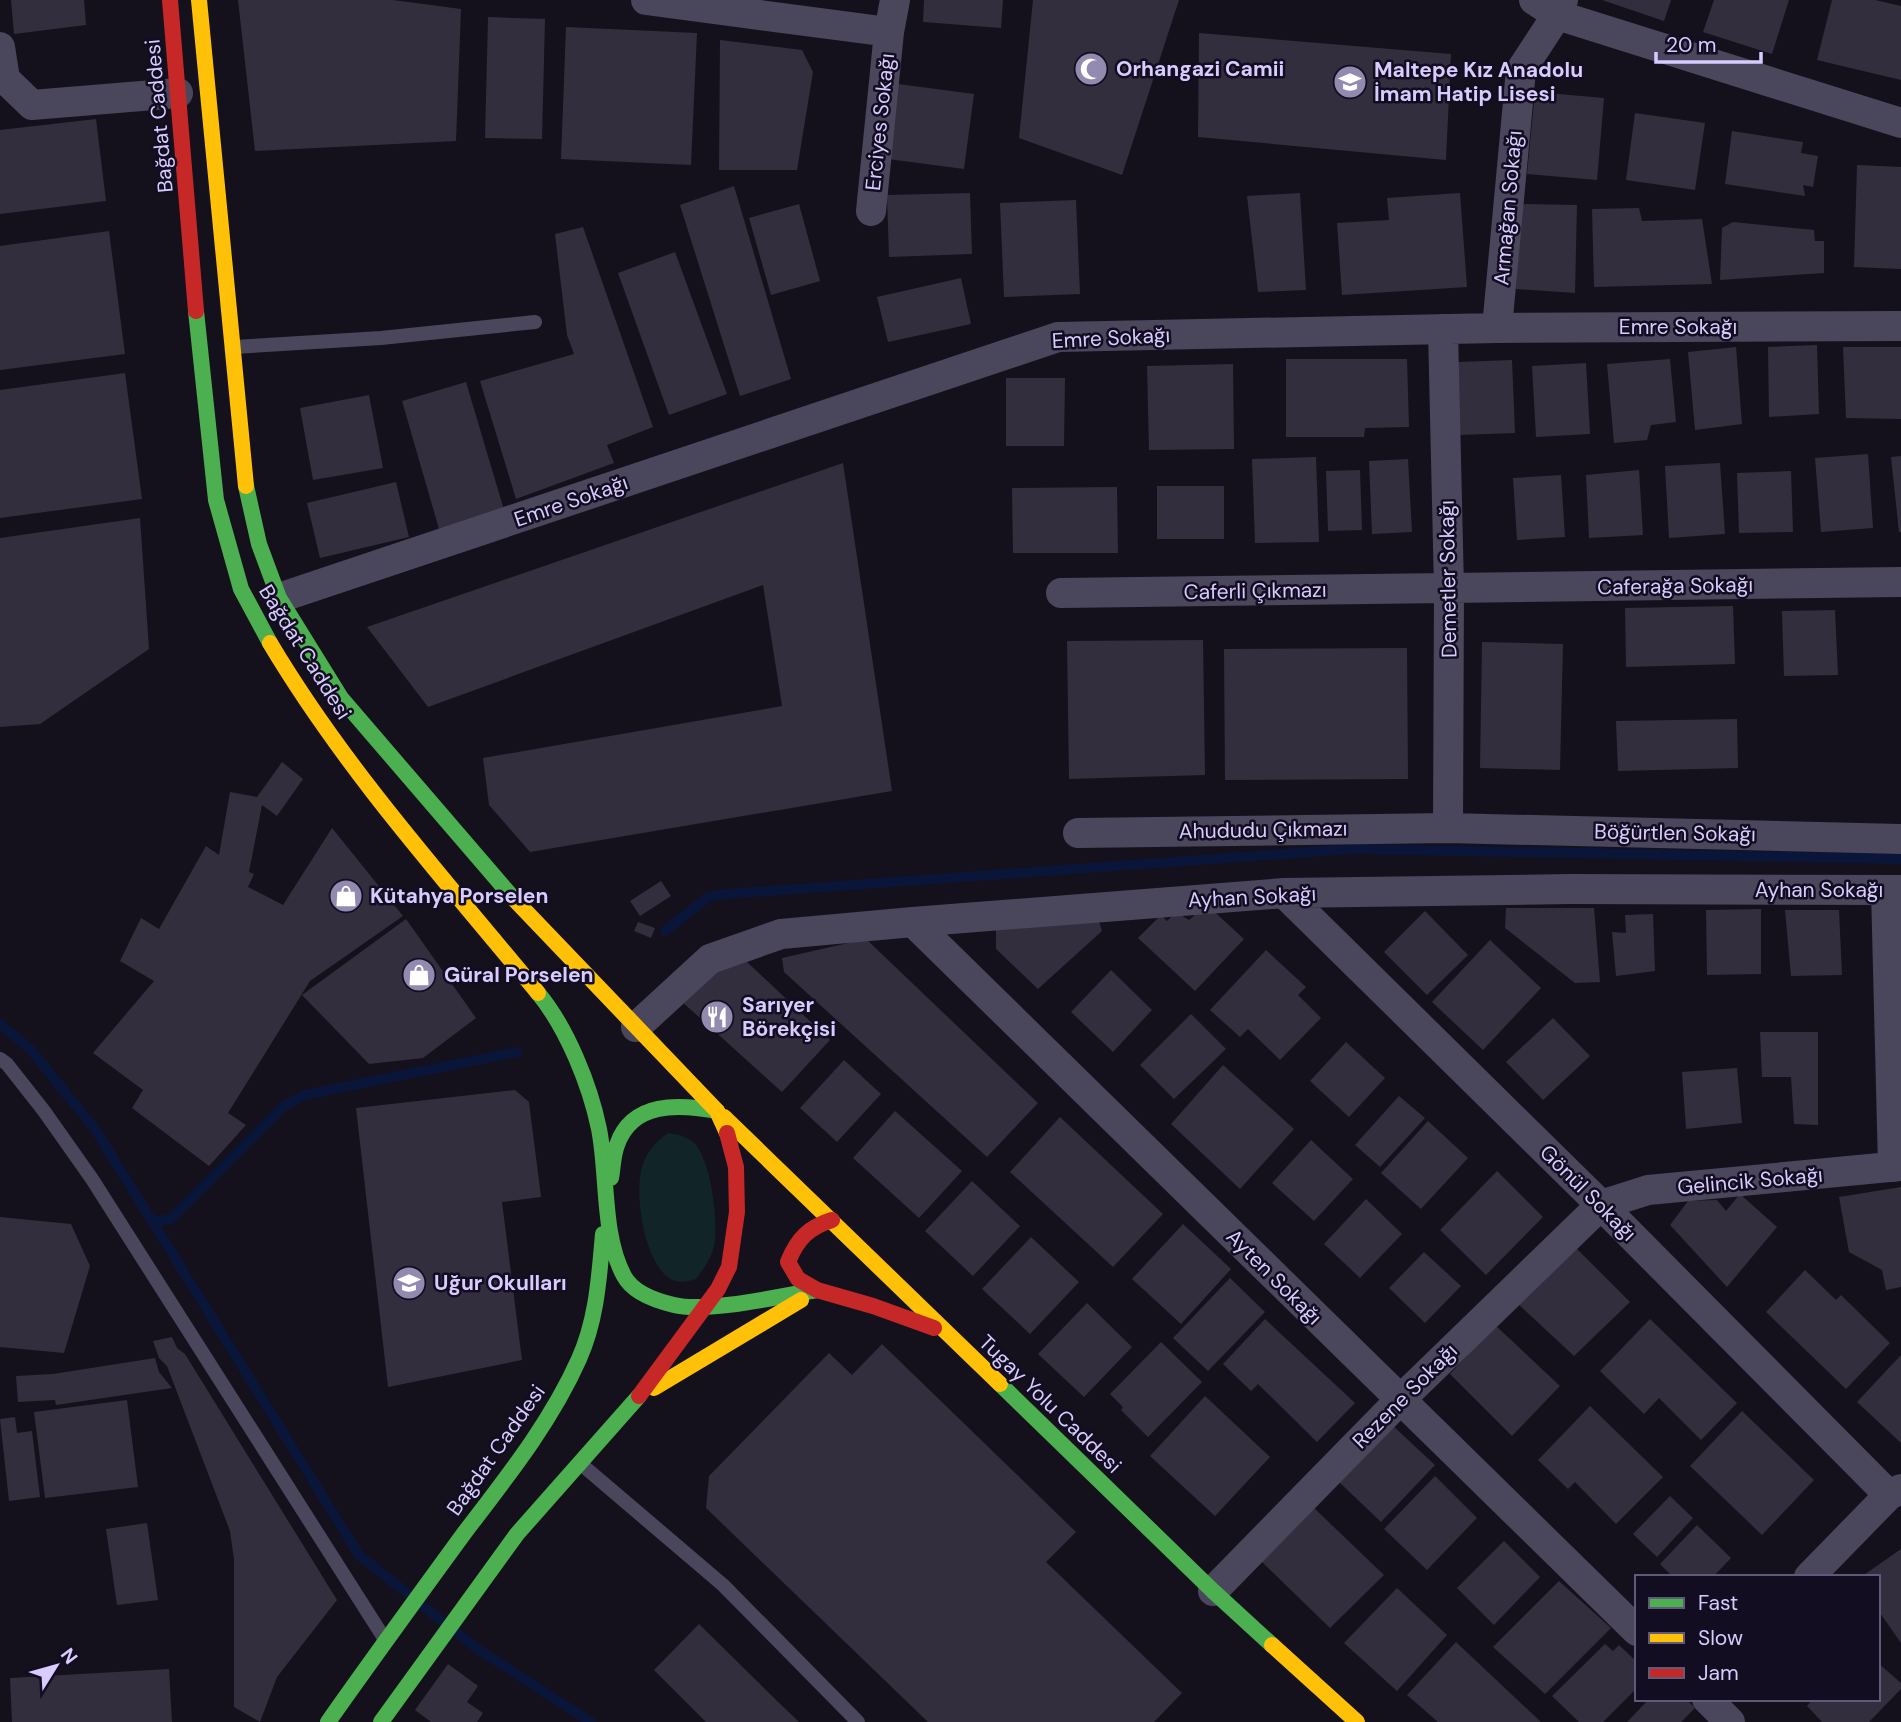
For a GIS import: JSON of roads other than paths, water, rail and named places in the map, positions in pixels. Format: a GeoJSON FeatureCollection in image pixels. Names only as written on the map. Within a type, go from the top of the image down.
{"type":"FeatureCollection","features":[{"type":"Feature","properties":{"kind":"main road","name":"Bağdat Caddesi"},"geometry":{"type":"LineString","coordinates":[[170,0],[203,392],[216,500],[241,589],[293,682],[359,774],[543,999],[566,1037],[582,1075],[599,1129],[616,1255],[625,1279],[646,1296],[661,1303],[707,1307]]}},
{"type":"Feature","properties":{"kind":"main road","name":"Bağdat Caddesi"},"geometry":{"type":"LineString","coordinates":[[199,0],[249,507],[279,598],[341,698],[508,893],[717,1111],[729,1139],[736,1167],[737,1212],[729,1267],[707,1307],[638,1398],[517,1534],[381,1722]]}},
{"type":"Feature","properties":{"kind":"main road","name":"Bağdat Caddesi"},"geometry":{"type":"LineString","coordinates":[[328,1722],[385,1640],[532,1443],[580,1357],[597,1302],[607,1203],[618,1144],[631,1121],[658,1108],[688,1104],[717,1111]]}},
{"type":"Feature","properties":{"kind":"main road","name":"Tugay Yolu Caddesi"},"geometry":{"type":"LineString","coordinates":[[717,1111],[1213,1591],[1357,1722]]}},
{"type":"Feature","properties":{"kind":"main road"},"geometry":{"type":"LineString","coordinates":[[832,1220],[807,1228],[792,1247],[788,1262],[798,1279],[817,1290],[873,1306],[945,1333]]}},
{"type":"Feature","properties":{"kind":"main road"},"geometry":{"type":"LineString","coordinates":[[707,1307],[817,1290]]}},
{"type":"Feature","properties":{"kind":"main road"},"geometry":{"type":"LineString","coordinates":[[638,1398],[817,1290]]}},
{"type":"Feature","properties":{"kind":"street","name":"Erciyes Sokağı"},"geometry":{"type":"LineString","coordinates":[[646,0],[889,32]]}},
{"type":"Feature","properties":{"kind":"street","name":"Erciyes Sokağı"},"geometry":{"type":"LineString","coordinates":[[871,211],[889,32],[895,0]]}},
{"type":"Feature","properties":{"kind":"street"},"geometry":{"type":"LineString","coordinates":[[1551,5],[1901,122]]}},
{"type":"Feature","properties":{"kind":"street","name":"Armağan Sokağı"},"geometry":{"type":"LineString","coordinates":[[1497,328],[1521,70],[1551,5]]}},
{"type":"Feature","properties":{"kind":"street"},"geometry":{"type":"LineString","coordinates":[[0,47],[5,79],[32,105]]}},
{"type":"Feature","properties":{"kind":"street"},"geometry":{"type":"LineString","coordinates":[[0,110],[178,93]]}},
{"type":"Feature","properties":{"kind":"street","name":"Emre Sokağı"},"geometry":{"type":"LineString","coordinates":[[279,598],[1058,337],[1497,328],[1901,326]]}},
{"type":"Feature","properties":{"kind":"street","name":"Demetler Sokağı"},"geometry":{"type":"LineString","coordinates":[[1443,329],[1449,589],[1448,828]]}},
{"type":"Feature","properties":{"kind":"street","name":"Caferağa Sokağı"},"geometry":{"type":"LineString","coordinates":[[1449,589],[1901,582]]}},
{"type":"Feature","properties":{"kind":"street","name":"Caferli Çıkmazı"},"geometry":{"type":"LineString","coordinates":[[1061,593],[1449,589]]}},
{"type":"Feature","properties":{"kind":"street","name":"Ahududu Çıkmazı"},"geometry":{"type":"LineString","coordinates":[[1077,833],[1448,828]]}},
{"type":"Feature","properties":{"kind":"street","name":"Böğürtlen Sokağı"},"geometry":{"type":"LineString","coordinates":[[1448,828],[1901,839]]}},
{"type":"Feature","properties":{"kind":"street","name":"Ayhan Sokağı"},"geometry":{"type":"LineString","coordinates":[[636,1027],[710,959],[781,934],[1284,893],[1571,889],[1893,890]]}},
{"type":"Feature","properties":{"kind":"street"},"geometry":{"type":"LineString","coordinates":[[1893,890],[1897,1167]]}},
{"type":"Feature","properties":{"kind":"street","name":"Gönül Sokağı"},"geometry":{"type":"LineString","coordinates":[[1284,893],[1895,1492]]}},
{"type":"Feature","properties":{"kind":"street","name":"Ayten Sokağı"},"geometry":{"type":"LineString","coordinates":[[913,922],[1635,1628]]}},
{"type":"Feature","properties":{"kind":"street","name":"Gelincik Sokağı"},"geometry":{"type":"LineString","coordinates":[[1601,1205],[1648,1190],[1897,1167]]}},
{"type":"Feature","properties":{"kind":"street","name":"Rezene Sokağı"},"geometry":{"type":"LineString","coordinates":[[1213,1591],[1399,1400],[1601,1205]]}},
{"type":"Feature","properties":{"kind":"street"},"geometry":{"type":"LineString","coordinates":[[1811,1575],[1895,1492]]}},
{"type":"Feature","properties":{"kind":"street"},"geometry":{"type":"LineString","coordinates":[[1709,1701],[1730,1722]]}},
{"type":"Feature","properties":{"kind":"lane"},"geometry":{"type":"LineString","coordinates":[[232,347],[381,338],[535,322]]}},
{"type":"Feature","properties":{"kind":"lane"},"geometry":{"type":"LineString","coordinates":[[0,1059],[7,1064],[44,1111],[92,1179],[385,1640]]}},
{"type":"Feature","properties":{"kind":"lane"},"geometry":{"type":"LineString","coordinates":[[580,1463],[723,1584],[858,1722]]}},
{"type":"Feature","properties":{"kind":"waterway"},"geometry":{"type":"LineString","coordinates":[[665,931],[708,897],[726,894],[1353,849],[1901,859]]}},
{"type":"Feature","properties":{"kind":"waterway"},"geometry":{"type":"LineString","coordinates":[[0,1024],[31,1050],[95,1129],[359,1555],[476,1648],[591,1722]]}},
{"type":"Feature","properties":{"kind":"waterway"},"geometry":{"type":"LineString","coordinates":[[152,1222],[171,1219],[284,1106],[304,1095],[517,1052]]}},
{"type":"Feature","properties":{"kind":"place","name":"Orhangazi Camii"},"geometry":{"type":"Point","coordinates":[1091,69]}},
{"type":"Feature","properties":{"kind":"place","name":"Maltepe Kız Anadolu İmam Hatip Lisesi"},"geometry":{"type":"Point","coordinates":[1350,82]}},
{"type":"Feature","properties":{"kind":"place","name":"Kütahya Porselen"},"geometry":{"type":"Point","coordinates":[346,896]}},
{"type":"Feature","properties":{"kind":"place","name":"Güral Porselen"},"geometry":{"type":"Point","coordinates":[419,975]}},
{"type":"Feature","properties":{"kind":"place","name":"Sarıyer Börekçisi"},"geometry":{"type":"Point","coordinates":[717,1017]}},
{"type":"Feature","properties":{"kind":"place","name":"Uğur Okulları"},"geometry":{"type":"Point","coordinates":[409,1283]}}]}
